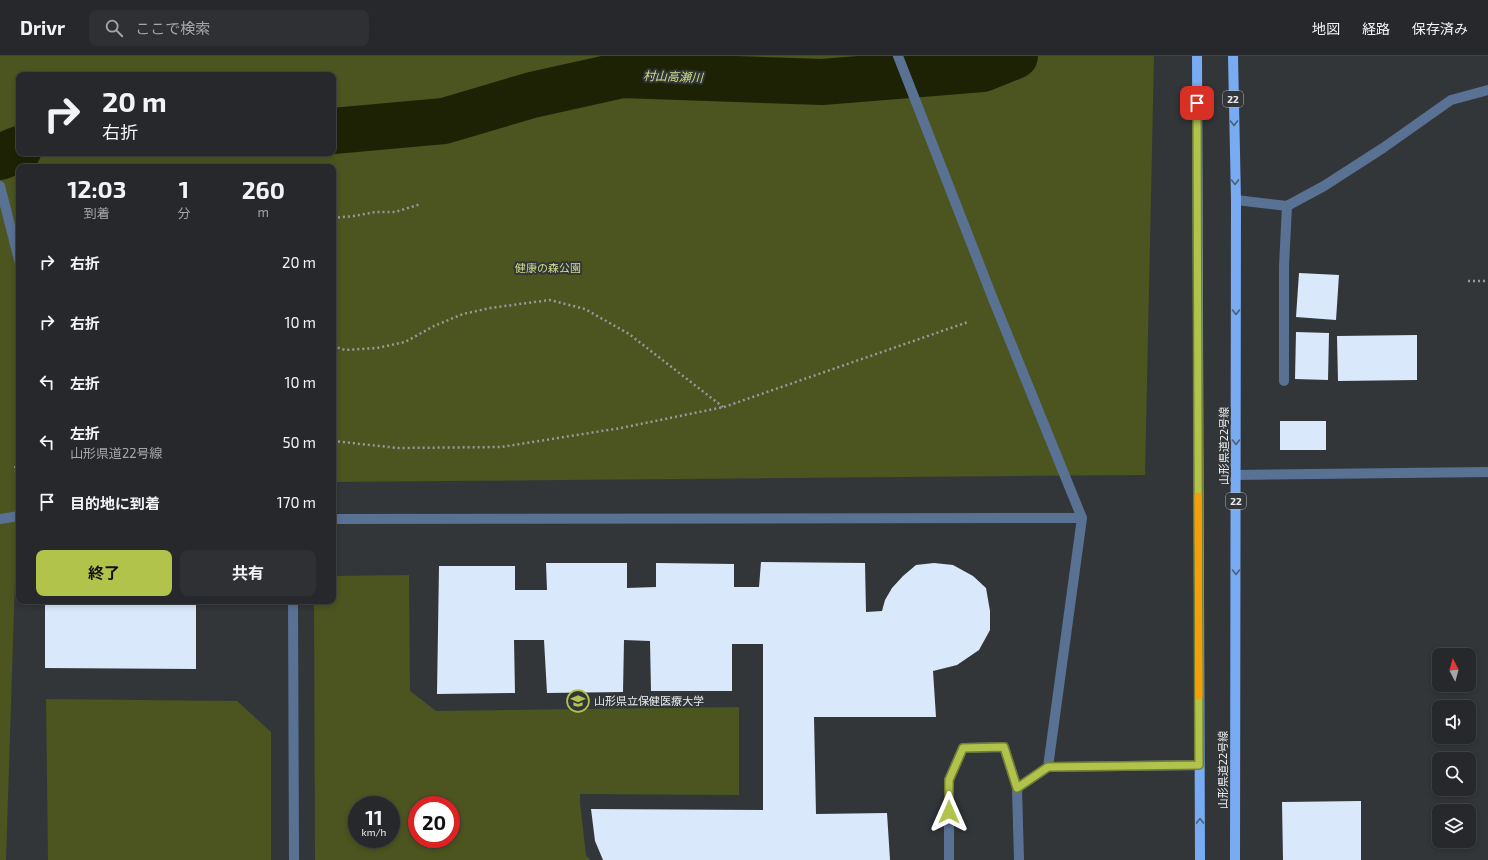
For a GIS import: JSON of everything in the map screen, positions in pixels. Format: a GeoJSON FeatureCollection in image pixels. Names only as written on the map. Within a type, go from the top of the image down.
{"type":"FeatureCollection","features":[{"type":"Feature","properties":{"kind":"main road"},"geometry":{"type":"LineString","coordinates":[[1197,56],[1200,860]]}},
{"type":"Feature","properties":{"kind":"main road","name":"山形県道22号線"},"geometry":{"type":"LineString","coordinates":[[1233,56],[1236,200],[1235,860]]}},
{"type":"Feature","properties":{"kind":"lane"},"geometry":{"type":"LineString","coordinates":[[898,56],[993,299],[1082,518],[1048,767]]}},
{"type":"Feature","properties":{"kind":"lane"},"geometry":{"type":"LineString","coordinates":[[1236,200],[1287,206],[1330,182],[1383,148],[1451,100],[1488,90]]}},
{"type":"Feature","properties":{"kind":"lane"},"geometry":{"type":"LineString","coordinates":[[0,186],[16,248]]}},
{"type":"Feature","properties":{"kind":"lane"},"geometry":{"type":"LineString","coordinates":[[1284,381],[1284,266],[1287,206]]}},
{"type":"Feature","properties":{"kind":"lane"},"geometry":{"type":"LineString","coordinates":[[1236,475],[1488,472]]}},
{"type":"Feature","properties":{"kind":"lane"},"geometry":{"type":"LineString","coordinates":[[0,519],[16,516]]}},
{"type":"Feature","properties":{"kind":"lane"},"geometry":{"type":"LineString","coordinates":[[336,519],[1082,518]]}},
{"type":"Feature","properties":{"kind":"lane"},"geometry":{"type":"LineString","coordinates":[[293,604],[294,860]]}},
{"type":"Feature","properties":{"kind":"lane"},"geometry":{"type":"LineString","coordinates":[[949,860],[949,780],[963,748],[1004,747],[1017,788],[1019,860]]}},
{"type":"Feature","properties":{"kind":"lane"},"geometry":{"type":"LineString","coordinates":[[1017,788],[1048,767],[1199,765]]}},
{"type":"Feature","properties":{"kind":"path"},"geometry":{"type":"LineString","coordinates":[[336,218],[376,212],[395,212],[421,204]]}},
{"type":"Feature","properties":{"kind":"path"},"geometry":{"type":"LineString","coordinates":[[1468,281],[1488,281]]}},
{"type":"Feature","properties":{"kind":"path"},"geometry":{"type":"LineString","coordinates":[[336,347],[345,350],[377,348],[405,342],[434,326],[463,314],[490,308],[550,300],[585,309],[629,334],[724,407]]}},
{"type":"Feature","properties":{"kind":"path"},"geometry":{"type":"LineString","coordinates":[[336,441],[398,448],[501,447],[621,428],[724,407],[968,322]]}},
{"type":"Feature","properties":{"kind":"green space","name":"健康の森公園"},"geometry":{"type":"Polygon","coordinates":[[[0,56],[1154,56],[1145,475],[336,482],[336,164],[16,164],[16,548],[6,860],[0,860],[0,56]]]}},
{"type":"Feature","properties":{"kind":"green space"},"geometry":{"type":"Polygon","coordinates":[[[409,575],[410,691],[436,711],[739,707],[739,795],[580,794],[586,855],[590,860],[315,860],[314,604],[336,604],[336,576],[409,575]]]}},
{"type":"Feature","properties":{"kind":"green space"},"geometry":{"type":"Polygon","coordinates":[[[46,699],[237,701],[271,732],[271,860],[48,860],[46,699]]]}},
{"type":"Feature","properties":{"kind":"building"},"geometry":{"type":"Polygon","coordinates":[[[1299,273],[1339,275],[1336,320],[1296,317],[1299,273]]]}},
{"type":"Feature","properties":{"kind":"building"},"geometry":{"type":"Polygon","coordinates":[[[1296,332],[1329,333],[1328,380],[1295,379],[1296,332]]]}},
{"type":"Feature","properties":{"kind":"building"},"geometry":{"type":"Polygon","coordinates":[[[1417,335],[1417,380],[1338,381],[1337,336],[1417,335]]]}},
{"type":"Feature","properties":{"kind":"building"},"geometry":{"type":"Polygon","coordinates":[[[1280,421],[1326,421],[1326,450],[1280,450],[1280,421]]]}},
{"type":"Feature","properties":{"kind":"building"},"geometry":{"type":"Polygon","coordinates":[[[761,562],[865,563],[866,612],[882,611],[885,600],[892,588],[916,565],[934,563],[953,565],[973,576],[986,588],[990,611],[990,630],[979,650],[957,665],[933,671],[936,717],[814,717],[816,814],[887,813],[890,860],[603,860],[595,841],[591,809],[763,810],[763,644],[732,644],[732,691],[651,691],[650,641],[624,640],[623,692],[547,693],[544,640],[514,640],[515,693],[437,694],[439,566],[515,566],[515,590],[547,590],[546,563],[627,563],[627,588],[656,587],[656,563],[734,564],[734,587],[759,587],[761,562]]]}},
{"type":"Feature","properties":{"kind":"building"},"geometry":{"type":"Polygon","coordinates":[[[45,604],[196,604],[196,669],[45,668],[45,604]]]}},
{"type":"Feature","properties":{"kind":"building"},"geometry":{"type":"Polygon","coordinates":[[[1361,801],[1361,860],[1283,860],[1282,802],[1361,801]]]}},
{"type":"Feature","properties":{"kind":"waterway","name":"村山高瀬川"},"geometry":{"type":"LineString","coordinates":[[336,131],[444,121],[532,95],[622,75],[822,82],[983,69],[1015,56]]}},
{"type":"Feature","properties":{"kind":"waterway","name":"村山高瀬川"},"geometry":{"type":"LineString","coordinates":[[0,157],[16,150]]}},
{"type":"Feature","properties":{"kind":"slow traffic"},"geometry":{"type":"LineString","coordinates":[[1198,496],[1199,696]]}},
{"type":"Feature","properties":{"kind":"place","name":"山形県立保健医療大学"},"geometry":{"type":"Point","coordinates":[578,701]}},
{"type":"Feature","properties":{"kind":"route"},"geometry":{"type":"LineString","coordinates":[[949,812],[949,780],[963,748],[1004,747],[1017,788],[1048,767],[1199,765],[1197,103]]}}]}
